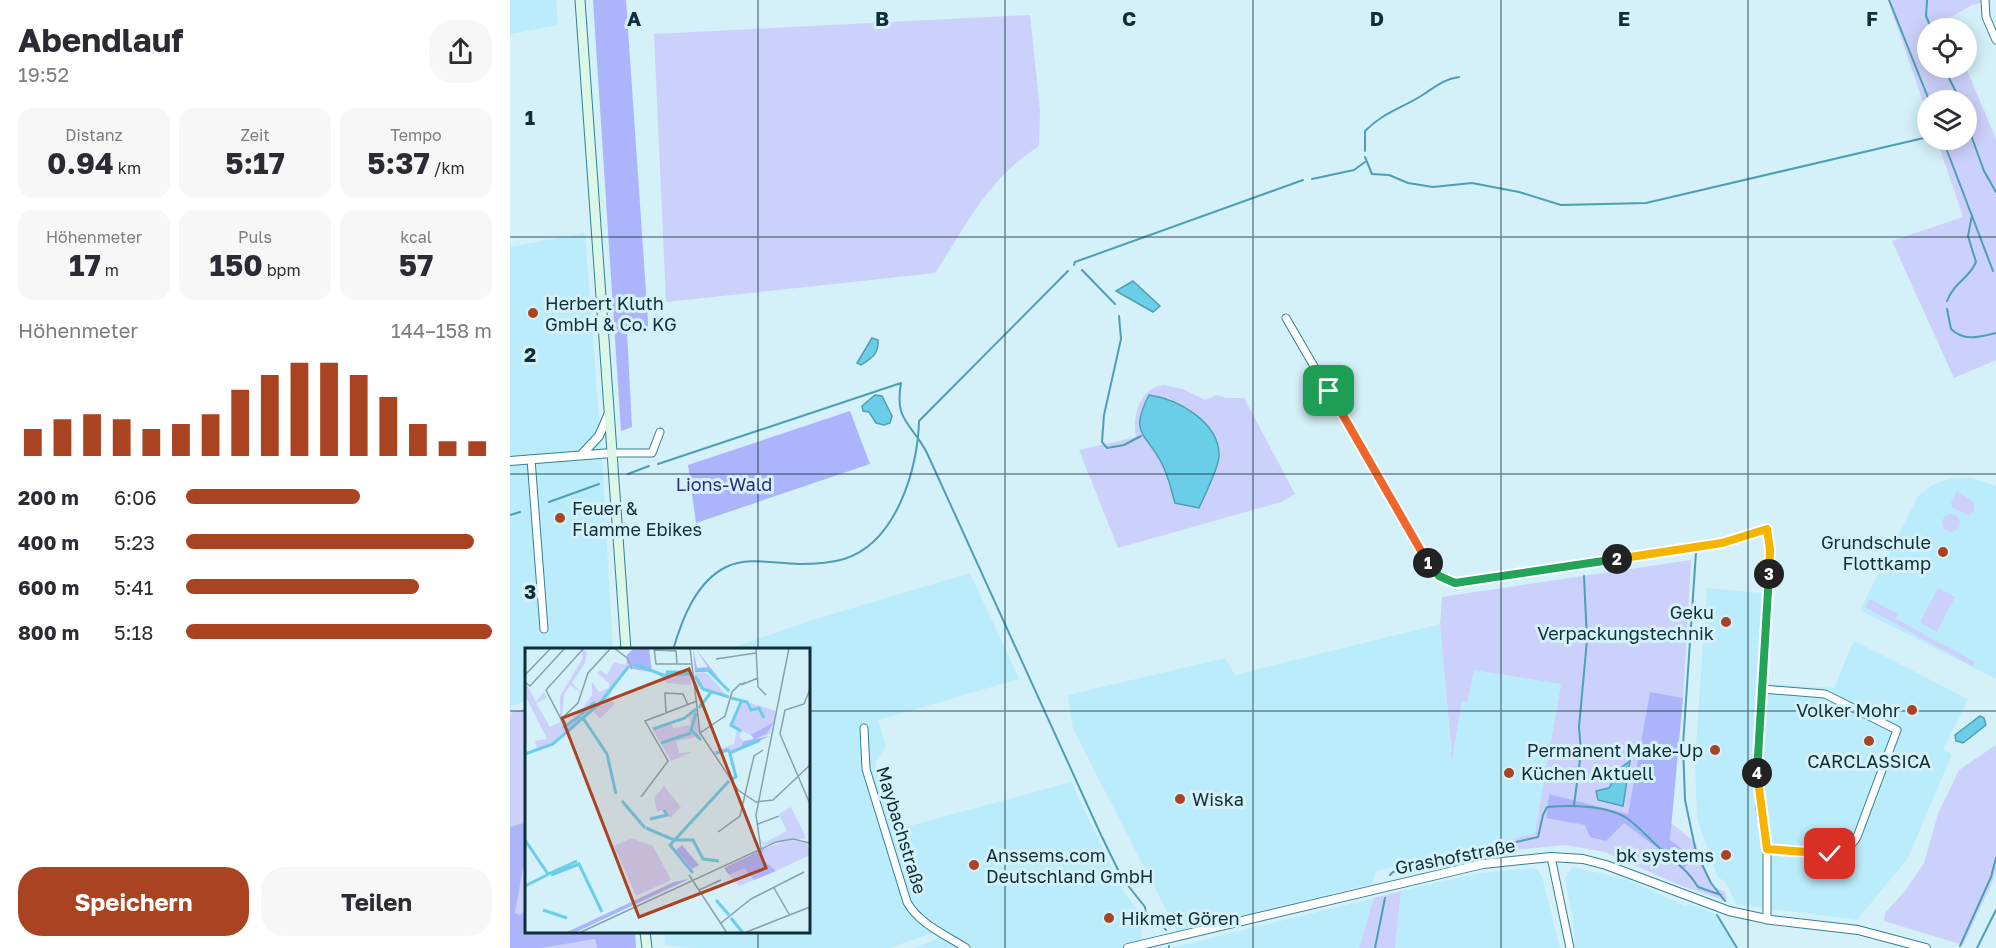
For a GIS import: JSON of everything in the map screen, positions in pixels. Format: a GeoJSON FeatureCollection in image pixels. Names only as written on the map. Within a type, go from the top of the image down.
{"type":"FeatureCollection","features":[{"type":"Feature","properties":{"kind":"main road"},"geometry":{"type":"LineString","coordinates":[[580,0],[626,648]]}},
{"type":"Feature","properties":{"kind":"main road"},"geometry":{"type":"LineString","coordinates":[[645,933],[646,948]]}},
{"type":"Feature","properties":{"kind":"street"},"geometry":{"type":"LineString","coordinates":[[1985,0],[1986,17],[1996,40]]}},
{"type":"Feature","properties":{"kind":"street"},"geometry":{"type":"LineString","coordinates":[[1286,318],[1432,570],[1449,581],[1455,583],[1722,543],[1767,529],[1770,550],[1757,782],[1767,849],[1767,920]]}},
{"type":"Feature","properties":{"kind":"street"},"geometry":{"type":"LineString","coordinates":[[582,454],[599,436],[609,413]]}},
{"type":"Feature","properties":{"kind":"street"},"geometry":{"type":"LineString","coordinates":[[510,461],[582,454],[652,453],[660,432]]}},
{"type":"Feature","properties":{"kind":"street"},"geometry":{"type":"LineString","coordinates":[[531,459],[544,629]]}},
{"type":"Feature","properties":{"kind":"street"},"geometry":{"type":"LineString","coordinates":[[1762,689],[1825,694],[1897,730],[1857,837],[1848,849],[1830,854],[1767,849]]}},
{"type":"Feature","properties":{"kind":"street","name":"Maybachstraße"},"geometry":{"type":"LineString","coordinates":[[864,728],[866,769],[913,913],[966,948]]}},
{"type":"Feature","properties":{"kind":"street"},"geometry":{"type":"LineString","coordinates":[[1551,856],[1570,948]]}},
{"type":"Feature","properties":{"kind":"street","name":"Grashofstraße"},"geometry":{"type":"LineString","coordinates":[[1128,948],[1483,864],[1551,856],[1583,859],[1606,865],[1719,908],[1767,920],[1858,930],[1926,948]]}},
{"type":"Feature","properties":{"kind":"shaded area"},"geometry":{"type":"Polygon","coordinates":[[[510,0],[556,0],[558,25],[510,34],[510,0]]]}},
{"type":"Feature","properties":{"kind":"shaded area"},"geometry":{"type":"Polygon","coordinates":[[[1888,0],[1992,0],[1972,5],[1949,18],[1917,18],[1917,78],[1970,78],[1975,90],[1919,90],[1888,0]]]}},
{"type":"Feature","properties":{"kind":"shaded area"},"geometry":{"type":"Polygon","coordinates":[[[1030,15],[1040,110],[1039,146],[1005,173],[992,188],[935,273],[666,302],[654,34],[1030,15]]]}},
{"type":"Feature","properties":{"kind":"shaded area"},"geometry":{"type":"Polygon","coordinates":[[[1977,94],[1996,139],[1996,360],[1954,378],[1892,241],[1963,217],[1940,150],[1977,150],[1977,94]]]}},
{"type":"Feature","properties":{"kind":"shaded area"},"geometry":{"type":"Polygon","coordinates":[[[585,233],[602,458],[613,648],[525,648],[525,701],[510,707],[510,247],[585,233]]]}},
{"type":"Feature","properties":{"kind":"shaded area"},"geometry":{"type":"Polygon","coordinates":[[[1133,281],[1160,306],[1153,312],[1116,291],[1133,281]]]}},
{"type":"Feature","properties":{"kind":"shaded area"},"geometry":{"type":"Polygon","coordinates":[[[872,338],[878,340],[876,352],[861,365],[857,363],[872,338]]]}},
{"type":"Feature","properties":{"kind":"shaded area"},"geometry":{"type":"Polygon","coordinates":[[[1164,385],[1183,389],[1205,400],[1217,395],[1226,398],[1244,398],[1295,494],[1281,502],[1118,548],[1079,450],[1136,437],[1135,420],[1140,404],[1149,391],[1164,385]],[[1167,397],[1161,462],[1175,503],[1199,508],[1207,486],[1211,428],[1167,397]]]}},
{"type":"Feature","properties":{"kind":"shaded area"},"geometry":{"type":"Polygon","coordinates":[[[875,395],[882,396],[892,416],[890,423],[884,425],[876,423],[869,412],[863,411],[862,406],[875,395]]]}},
{"type":"Feature","properties":{"kind":"shaded area"},"geometry":{"type":"Polygon","coordinates":[[[1149,395],[1172,401],[1195,414],[1212,432],[1217,443],[1219,460],[1199,508],[1175,503],[1163,467],[1142,432],[1140,418],[1149,395]]]}},
{"type":"Feature","properties":{"kind":"shaded area","name":"Grundschule Flottkamp"},"geometry":{"type":"Polygon","coordinates":[[[1972,478],[1996,486],[1996,679],[1860,610],[1919,495],[1934,484],[1950,479],[1972,478]]]}},
{"type":"Feature","properties":{"kind":"shaded area"},"geometry":{"type":"Polygon","coordinates":[[[1957,491],[1974,502],[1974,510],[1969,516],[1952,507],[1951,503],[1957,491]]]}},
{"type":"Feature","properties":{"kind":"shaded area"},"geometry":{"type":"Polygon","coordinates":[[[1951,514],[1957,517],[1960,523],[1957,529],[1951,532],[1945,529],[1942,523],[1945,517],[1951,514]]]}},
{"type":"Feature","properties":{"kind":"shaded area"},"geometry":{"type":"Polygon","coordinates":[[[1691,560],[1683,698],[1650,693],[1628,815],[1549,794],[1546,817],[1585,825],[1624,823],[1670,840],[1671,823],[1696,843],[1711,885],[1725,892],[1727,901],[1682,886],[1605,852],[1565,845],[1504,851],[1499,842],[1535,833],[1561,684],[1474,670],[1467,702],[1462,701],[1452,759],[1440,624],[1442,597],[1691,560]]]}},
{"type":"Feature","properties":{"kind":"shaded area"},"geometry":{"type":"Polygon","coordinates":[[[970,573],[1019,679],[878,720],[886,746],[875,763],[898,829],[1071,782],[1123,891],[1139,911],[1143,948],[913,948],[940,938],[932,933],[889,948],[692,948],[665,945],[664,933],[810,933],[810,648],[731,648],[819,618],[970,573]]]}},
{"type":"Feature","properties":{"kind":"shaded area"},"geometry":{"type":"Polygon","coordinates":[[[1707,588],[1771,594],[1766,684],[1834,688],[1854,641],[1968,699],[1943,750],[1952,754],[1908,858],[1857,920],[1736,904],[1726,883],[1717,876],[1697,818],[1695,759],[1707,588]]]}},
{"type":"Feature","properties":{"kind":"shaded area"},"geometry":{"type":"Polygon","coordinates":[[[1938,588],[1955,597],[1937,632],[1920,622],[1938,588]]]}},
{"type":"Feature","properties":{"kind":"shaded area"},"geometry":{"type":"Polygon","coordinates":[[[1870,599],[1898,614],[1896,619],[1975,662],[1972,666],[1865,607],[1870,599]]]}},
{"type":"Feature","properties":{"kind":"shaded area"},"geometry":{"type":"Polygon","coordinates":[[[1440,624],[1451,755],[1462,700],[1467,701],[1474,669],[1561,684],[1535,833],[1376,871],[1372,884],[1177,931],[1073,729],[1068,695],[1225,658],[1235,675],[1440,624]]]}},
{"type":"Feature","properties":{"kind":"shaded area"},"geometry":{"type":"Polygon","coordinates":[[[525,708],[525,822],[510,827],[510,713],[525,708]]]}},
{"type":"Feature","properties":{"kind":"shaded area"},"geometry":{"type":"Polygon","coordinates":[[[1980,716],[1984,718],[1986,725],[1963,743],[1956,741],[1955,735],[1980,716]]]}},
{"type":"Feature","properties":{"kind":"shaded area"},"geometry":{"type":"Polygon","coordinates":[[[1996,745],[1996,874],[1963,945],[1884,921],[1885,913],[1905,891],[1924,863],[1938,814],[1959,770],[1996,745]]]}},
{"type":"Feature","properties":{"kind":"shaded area"},"geometry":{"type":"Polygon","coordinates":[[[1630,761],[1623,806],[1598,800],[1596,791],[1609,788],[1619,769],[1630,761]]]}},
{"type":"Feature","properties":{"kind":"shaded area"},"geometry":{"type":"Polygon","coordinates":[[[525,866],[525,911],[520,915],[515,913],[520,874],[525,866]]]}},
{"type":"Feature","properties":{"kind":"shaded area"},"geometry":{"type":"Polygon","coordinates":[[[1573,867],[1626,879],[1685,906],[1690,904],[1715,914],[1735,948],[1575,948],[1573,920],[1565,878],[1573,867]]]}},
{"type":"Feature","properties":{"kind":"shaded area"},"geometry":{"type":"Polygon","coordinates":[[[1530,868],[1537,870],[1542,876],[1560,948],[1395,948],[1401,891],[1476,874],[1530,868]]]}},
{"type":"Feature","properties":{"kind":"shaded area"},"geometry":{"type":"Polygon","coordinates":[[[1401,891],[1395,948],[1359,948],[1374,898],[1401,891]]]}},
{"type":"Feature","properties":{"kind":"shaded area"},"geometry":{"type":"Polygon","coordinates":[[[1374,898],[1359,948],[1171,948],[1374,898]]]}},
{"type":"Feature","properties":{"kind":"shaded area"},"geometry":{"type":"Polygon","coordinates":[[[595,939],[597,948],[541,948],[541,947],[595,939]]]}},
{"type":"Feature","properties":{"kind":"green space"},"geometry":{"type":"Polygon","coordinates":[[[593,0],[626,0],[648,321],[648,331],[627,333],[632,427],[621,431],[593,0]]]}},
{"type":"Feature","properties":{"kind":"green space","name":"Lions-Wald"},"geometry":{"type":"Polygon","coordinates":[[[850,411],[870,464],[696,523],[688,465],[850,411]]]}},
{"type":"Feature","properties":{"kind":"green space"},"geometry":{"type":"Polygon","coordinates":[[[1650,692],[1683,698],[1670,840],[1694,858],[1684,868],[1624,823],[1606,841],[1590,837],[1585,825],[1546,818],[1549,794],[1628,814],[1650,692]]]}},
{"type":"Feature","properties":{"kind":"green space"},"geometry":{"type":"Polygon","coordinates":[[[525,822],[525,866],[515,913],[520,915],[525,911],[525,933],[635,933],[636,948],[597,948],[595,939],[541,948],[510,948],[510,827],[525,822]]]}},
{"type":"Feature","properties":{"kind":"waterway"},"geometry":{"type":"LineString","coordinates":[[1889,0],[1925,90]]}},
{"type":"Feature","properties":{"kind":"waterway"},"geometry":{"type":"LineString","coordinates":[[1927,0],[1927,18]]}},
{"type":"Feature","properties":{"kind":"waterway"},"geometry":{"type":"LineString","coordinates":[[1365,151],[1365,131],[1372,125],[1443,82],[1459,77]]}},
{"type":"Feature","properties":{"kind":"waterway"},"geometry":{"type":"LineString","coordinates":[[1949,78],[1955,90]]}},
{"type":"Feature","properties":{"kind":"waterway"},"geometry":{"type":"LineString","coordinates":[[1365,157],[1372,174],[1389,175],[1408,183],[1433,187],[1472,183],[1519,192],[1561,205],[1646,203],[1917,140]]}},
{"type":"Feature","properties":{"kind":"waterway"},"geometry":{"type":"LineString","coordinates":[[1947,150],[1993,271]]}},
{"type":"Feature","properties":{"kind":"waterway"},"geometry":{"type":"LineString","coordinates":[[1976,150],[1984,171],[1996,192]]}},
{"type":"Feature","properties":{"kind":"waterway"},"geometry":{"type":"LineString","coordinates":[[1312,179],[1354,170],[1365,162]]}},
{"type":"Feature","properties":{"kind":"waterway"},"geometry":{"type":"LineString","coordinates":[[1074,265],[1075,262],[1303,180]]}},
{"type":"Feature","properties":{"kind":"waterway"},"geometry":{"type":"LineString","coordinates":[[1947,301],[1976,262],[1968,236],[1972,215]]}},
{"type":"Feature","properties":{"kind":"waterway"},"geometry":{"type":"LineString","coordinates":[[1082,270],[1115,304]]}},
{"type":"Feature","properties":{"kind":"waterway"},"geometry":{"type":"LineString","coordinates":[[674,648],[686,614],[698,592],[706,582],[726,567],[753,561],[799,564],[844,559],[862,550],[878,537],[901,502],[909,482],[918,440],[919,421],[1068,271]]}},
{"type":"Feature","properties":{"kind":"waterway"},"geometry":{"type":"LineString","coordinates":[[1947,309],[1951,329],[1962,336],[1984,336],[1996,333]]}},
{"type":"Feature","properties":{"kind":"waterway"},"geometry":{"type":"LineString","coordinates":[[1119,316],[1121,339],[1104,415],[1102,442],[1107,448],[1124,445],[1141,436]]}},
{"type":"Feature","properties":{"kind":"waterway"},"geometry":{"type":"LineString","coordinates":[[658,464],[901,383],[899,396],[902,414],[927,453],[1101,835],[1122,878],[1145,907],[1146,918],[1160,922],[1166,930]]}},
{"type":"Feature","properties":{"kind":"waterway"},"geometry":{"type":"LineString","coordinates":[[628,474],[649,466]]}},
{"type":"Feature","properties":{"kind":"waterway"},"geometry":{"type":"LineString","coordinates":[[549,502],[599,484]]}},
{"type":"Feature","properties":{"kind":"waterway"},"geometry":{"type":"LineString","coordinates":[[510,515],[520,512]]}},
{"type":"Feature","properties":{"kind":"waterway"},"geometry":{"type":"LineString","coordinates":[[1696,552],[1683,745],[1685,800],[1696,852],[1711,883],[1725,901]]}},
{"type":"Feature","properties":{"kind":"waterway"},"geometry":{"type":"LineString","coordinates":[[1574,805],[1581,752],[1579,727],[1587,640],[1584,576]]}},
{"type":"Feature","properties":{"kind":"waterway"},"geometry":{"type":"LineString","coordinates":[[1503,845],[1538,837],[1547,807],[1577,806],[1607,810],[1635,824],[1686,871],[1698,887],[1721,895]]}},
{"type":"Feature","properties":{"kind":"waterway"},"geometry":{"type":"LineString","coordinates":[[1390,875],[1393,872],[1478,851]]}},
{"type":"Feature","properties":{"kind":"waterway"},"geometry":{"type":"LineString","coordinates":[[1960,946],[1991,877],[1996,858]]}},
{"type":"Feature","properties":{"kind":"waterway"},"geometry":{"type":"LineString","coordinates":[[1375,948],[1385,898]]}},
{"type":"Feature","properties":{"kind":"waterway"},"geometry":{"type":"LineString","coordinates":[[1977,948],[1996,910]]}},
{"type":"Feature","properties":{"kind":"waterway"},"geometry":{"type":"LineString","coordinates":[[1717,915],[1737,948]]}},
{"type":"Feature","properties":{"kind":"place","name":"Herbert Kluth GmbH & Co. KG"},"geometry":{"type":"Point","coordinates":[533,313]}},
{"type":"Feature","properties":{"kind":"place","name":"Feuer & Flamme Ebikes"},"geometry":{"type":"Point","coordinates":[560,518]}},
{"type":"Feature","properties":{"kind":"place","name":"Grundschule Flottkamp"},"geometry":{"type":"Point","coordinates":[1943,552]}},
{"type":"Feature","properties":{"kind":"place","name":"Geku Verpackungstechnik"},"geometry":{"type":"Point","coordinates":[1726,622]}},
{"type":"Feature","properties":{"kind":"place","name":"Volker Mohr"},"geometry":{"type":"Point","coordinates":[1912,710]}},
{"type":"Feature","properties":{"kind":"place","name":"CARCLASSICA"},"geometry":{"type":"Point","coordinates":[1869,741]}},
{"type":"Feature","properties":{"kind":"place","name":"Permanent Make-Up"},"geometry":{"type":"Point","coordinates":[1715,750]}},
{"type":"Feature","properties":{"kind":"place","name":"Küchen Aktuell"},"geometry":{"type":"Point","coordinates":[1509,773]}},
{"type":"Feature","properties":{"kind":"place","name":"Wiska"},"geometry":{"type":"Point","coordinates":[1180,799]}},
{"type":"Feature","properties":{"kind":"place","name":"bk systems"},"geometry":{"type":"Point","coordinates":[1726,855]}},
{"type":"Feature","properties":{"kind":"place","name":"Anssems.com Deutschland GmbH"},"geometry":{"type":"Point","coordinates":[974,865]}},
{"type":"Feature","properties":{"kind":"place","name":"Hikmet Gören"},"geometry":{"type":"Point","coordinates":[1109,918]}},
{"type":"Feature","properties":{"kind":"route"},"geometry":{"type":"LineString","coordinates":[[1329,391],[1432,570],[1455,583],[1722,543],[1767,529],[1770,550],[1757,758],[1757,782],[1767,849],[1830,854]]}}]}
